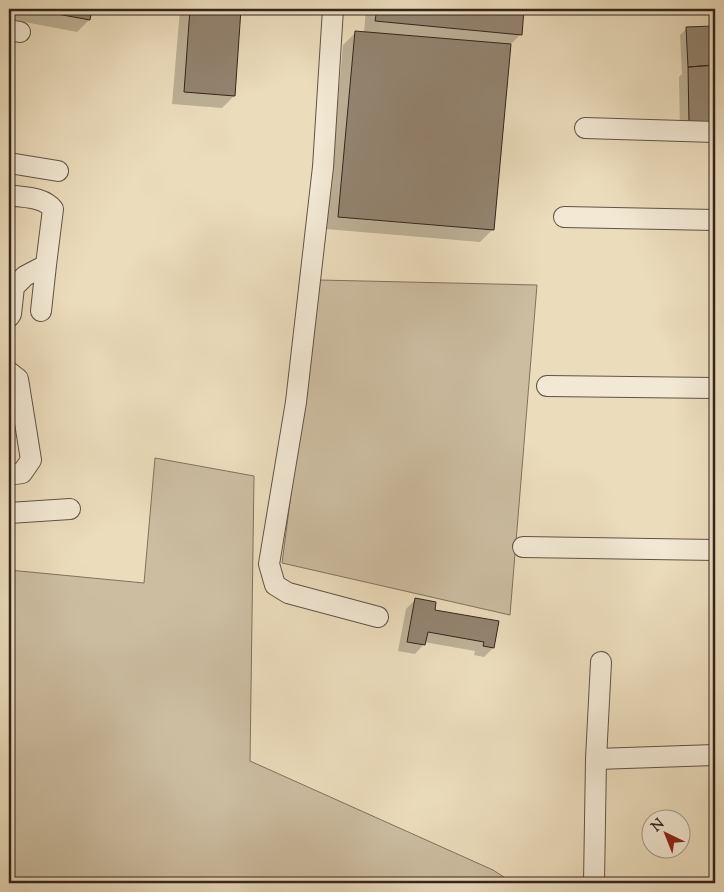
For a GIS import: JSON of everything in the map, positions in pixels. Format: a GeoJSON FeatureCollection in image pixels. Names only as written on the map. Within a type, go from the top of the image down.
{"type":"FeatureCollection","features":[{"type":"Feature","properties":{"kind":"street"},"geometry":{"type":"LineString","coordinates":[[333,9],[322,167],[296,402],[269,564],[274,585],[288,593],[378,617]]}},
{"type":"Feature","properties":{"kind":"street"},"geometry":{"type":"LineString","coordinates":[[585,128],[715,132]]}},
{"type":"Feature","properties":{"kind":"street"},"geometry":{"type":"LineString","coordinates":[[9,162],[58,171]]}},
{"type":"Feature","properties":{"kind":"street"},"geometry":{"type":"LineString","coordinates":[[9,195],[43,200],[53,209],[41,312]]}},
{"type":"Feature","properties":{"kind":"street"},"geometry":{"type":"LineString","coordinates":[[564,217],[715,220]]}},
{"type":"Feature","properties":{"kind":"street"},"geometry":{"type":"LineString","coordinates":[[9,317],[11,314],[11,287],[25,276],[46,265]]}},
{"type":"Feature","properties":{"kind":"street"},"geometry":{"type":"LineString","coordinates":[[9,372],[18,379],[31,460],[22,474],[9,475]]}},
{"type":"Feature","properties":{"kind":"street"},"geometry":{"type":"LineString","coordinates":[[547,386],[715,388]]}},
{"type":"Feature","properties":{"kind":"street"},"geometry":{"type":"LineString","coordinates":[[9,513],[70,509]]}},
{"type":"Feature","properties":{"kind":"street"},"geometry":{"type":"LineString","coordinates":[[523,547],[715,550]]}},
{"type":"Feature","properties":{"kind":"street"},"geometry":{"type":"LineString","coordinates":[[594,883],[596,759],[601,662]]}},
{"type":"Feature","properties":{"kind":"street"},"geometry":{"type":"LineString","coordinates":[[596,759],[715,755]]}},
{"type":"Feature","properties":{"kind":"shaded area"},"geometry":{"type":"Polygon","coordinates":[[[319,280],[537,285],[510,615],[282,563],[319,280]]]}},
{"type":"Feature","properties":{"kind":"shaded area"},"geometry":{"type":"Polygon","coordinates":[[[155,458],[254,476],[250,761],[493,870],[513,883],[9,883],[9,570],[144,583],[155,458]]]}},
{"type":"Feature","properties":{"kind":"building"},"geometry":{"type":"Polygon","coordinates":[[[30,9],[92,9],[90,20],[30,9]]]}},
{"type":"Feature","properties":{"kind":"building"},"geometry":{"type":"Polygon","coordinates":[[[190,9],[241,9],[235,96],[184,92],[190,9]]]}},
{"type":"Feature","properties":{"kind":"building"},"geometry":{"type":"Polygon","coordinates":[[[377,9],[524,9],[522,35],[375,21],[377,9]]]}},
{"type":"Feature","properties":{"kind":"building"},"geometry":{"type":"Polygon","coordinates":[[[713,26],[715,65],[688,67],[686,27],[713,26]]]}},
{"type":"Feature","properties":{"kind":"building"},"geometry":{"type":"Polygon","coordinates":[[[355,31],[511,44],[494,230],[338,217],[355,31]]]}},
{"type":"Feature","properties":{"kind":"building"},"geometry":{"type":"Polygon","coordinates":[[[715,65],[712,123],[689,123],[688,67],[715,65]]]}},
{"type":"Feature","properties":{"kind":"building"},"geometry":{"type":"Polygon","coordinates":[[[415,598],[436,602],[435,610],[499,621],[494,648],[483,646],[484,642],[428,632],[425,645],[407,642],[415,598]]]}}]}
